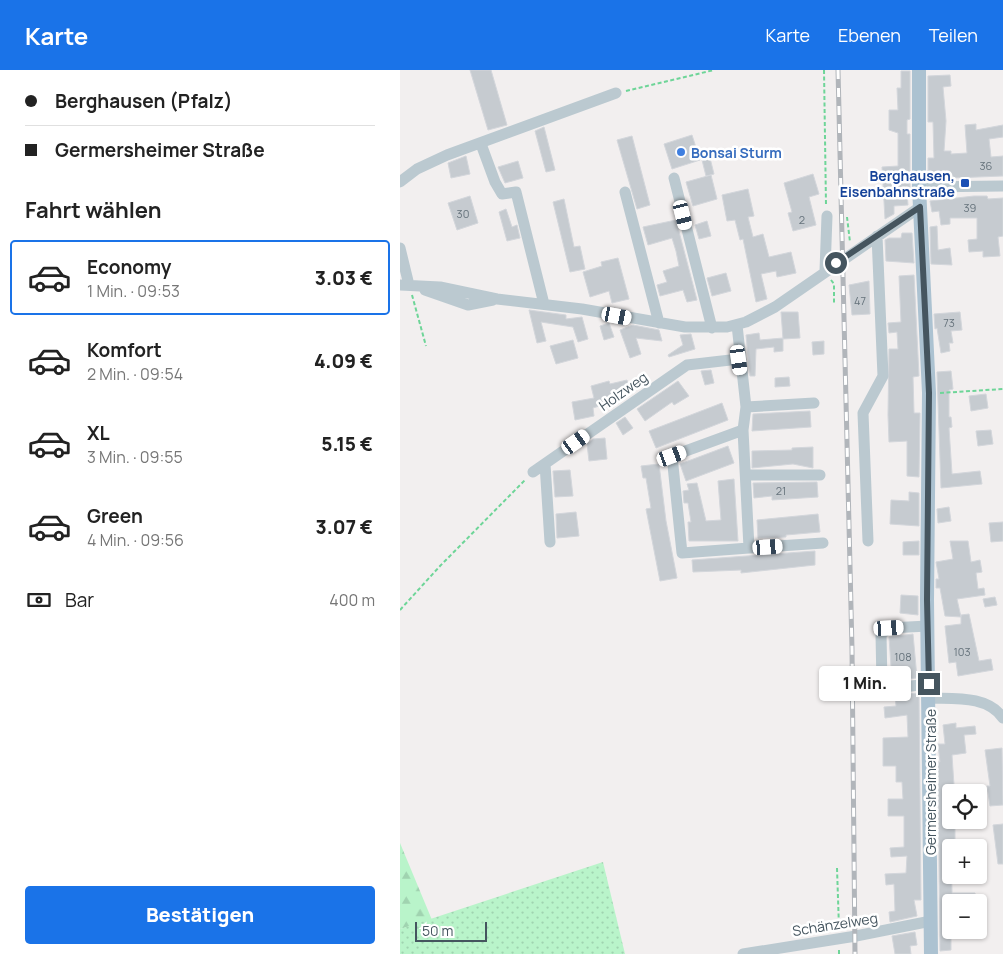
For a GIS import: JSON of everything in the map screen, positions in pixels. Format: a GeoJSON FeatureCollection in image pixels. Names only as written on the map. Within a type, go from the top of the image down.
{"type":"FeatureCollection","features":[{"type":"Feature","properties":{"kind":"main road","name":"Germersheimer Straße"},"geometry":{"type":"LineString","coordinates":[[919,70],[919,187],[929,393],[928,626],[931,954]]}},
{"type":"Feature","properties":{"kind":"street"},"geometry":{"type":"LineString","coordinates":[[400,182],[417,169],[447,155],[616,93]]}},
{"type":"Feature","properties":{"kind":"street"},"geometry":{"type":"LineString","coordinates":[[481,144],[495,182],[502,194],[516,192],[544,304]]}},
{"type":"Feature","properties":{"kind":"street"},"geometry":{"type":"LineString","coordinates":[[674,178],[712,328]]}},
{"type":"Feature","properties":{"kind":"street"},"geometry":{"type":"LineString","coordinates":[[919,187],[1003,186]]}},
{"type":"Feature","properties":{"kind":"street"},"geometry":{"type":"LineString","coordinates":[[626,192],[659,323]]}},
{"type":"Feature","properties":{"kind":"street"},"geometry":{"type":"LineString","coordinates":[[400,248],[405,285],[440,287],[497,299],[544,304],[659,323],[712,328],[737,325],[775,306],[920,207]]}},
{"type":"Feature","properties":{"kind":"street"},"geometry":{"type":"LineString","coordinates":[[825,271],[827,216]]}},
{"type":"Feature","properties":{"kind":"street"},"geometry":{"type":"LineString","coordinates":[[868,541],[863,413],[883,376],[877,236]]}},
{"type":"Feature","properties":{"kind":"street"},"geometry":{"type":"LineString","coordinates":[[737,325],[739,360],[746,407],[743,430],[747,475],[749,548]]}},
{"type":"Feature","properties":{"kind":"street","name":"Holzweg"},"geometry":{"type":"LineString","coordinates":[[533,472],[688,365],[739,360]]}},
{"type":"Feature","properties":{"kind":"street"},"geometry":{"type":"LineString","coordinates":[[746,407],[814,403]]}},
{"type":"Feature","properties":{"kind":"street"},"geometry":{"type":"LineString","coordinates":[[743,430],[672,456],[682,554],[823,543]]}},
{"type":"Feature","properties":{"kind":"street"},"geometry":{"type":"LineString","coordinates":[[545,464],[550,542]]}},
{"type":"Feature","properties":{"kind":"street"},"geometry":{"type":"LineString","coordinates":[[747,475],[820,475]]}},
{"type":"Feature","properties":{"kind":"street"},"geometry":{"type":"LineString","coordinates":[[928,626],[889,628],[883,632],[882,685],[885,689],[929,691],[974,700],[998,710],[1003,718]]}},
{"type":"Feature","properties":{"kind":"street","name":"Schänzelweg"},"geometry":{"type":"LineString","coordinates":[[743,954],[931,922]]}},
{"type":"Feature","properties":{"kind":"path"},"geometry":{"type":"LineString","coordinates":[[616,93],[714,70]]}},
{"type":"Feature","properties":{"kind":"path"},"geometry":{"type":"LineString","coordinates":[[824,70],[827,216]]}},
{"type":"Feature","properties":{"kind":"path"},"geometry":{"type":"LineString","coordinates":[[847,217],[848,239],[855,250]]}},
{"type":"Feature","properties":{"kind":"path"},"geometry":{"type":"LineString","coordinates":[[825,271],[834,284],[834,304]]}},
{"type":"Feature","properties":{"kind":"path"},"geometry":{"type":"LineString","coordinates":[[405,285],[426,346]]}},
{"type":"Feature","properties":{"kind":"path"},"geometry":{"type":"LineString","coordinates":[[929,393],[1003,389]]}},
{"type":"Feature","properties":{"kind":"path"},"geometry":{"type":"LineString","coordinates":[[400,610],[440,566],[533,472]]}},
{"type":"Feature","properties":{"kind":"path"},"geometry":{"type":"LineString","coordinates":[[837,868],[839,954]]}},
{"type":"Feature","properties":{"kind":"green space"},"geometry":{"type":"Polygon","coordinates":[[[400,843],[432,920],[400,929],[400,843]]]}},
{"type":"Feature","properties":{"kind":"green space"},"geometry":{"type":"Polygon","coordinates":[[[603,862],[625,954],[400,954],[400,929],[603,862]]]}},
{"type":"Feature","properties":{"kind":"building"},"geometry":{"type":"Polygon","coordinates":[[[470,70],[491,70],[507,125],[488,130],[470,70]]]}},
{"type":"Feature","properties":{"kind":"building"},"geometry":{"type":"Polygon","coordinates":[[[901,71],[910,71],[910,119],[907,120],[907,134],[910,134],[910,192],[907,192],[908,205],[894,206],[894,214],[885,219],[882,167],[898,166],[898,133],[889,130],[889,110],[898,110],[897,88],[901,88],[901,71]]]}},
{"type":"Feature","properties":{"kind":"building"},"geometry":{"type":"Polygon","coordinates":[[[950,75],[951,86],[943,87],[946,121],[944,151],[951,151],[951,154],[967,153],[965,125],[976,124],[976,130],[1003,125],[1003,137],[989,139],[991,157],[1003,156],[1003,176],[928,179],[928,158],[934,158],[933,122],[928,122],[928,76],[950,75]]]}},
{"type":"Feature","properties":{"kind":"building"},"geometry":{"type":"Polygon","coordinates":[[[544,127],[555,170],[546,172],[535,131],[544,127]]]}},
{"type":"Feature","properties":{"kind":"building"},"geometry":{"type":"Polygon","coordinates":[[[692,135],[700,160],[672,169],[664,144],[692,135]]]}},
{"type":"Feature","properties":{"kind":"building"},"geometry":{"type":"Polygon","coordinates":[[[632,136],[650,205],[637,209],[617,140],[632,136]]]}},
{"type":"Feature","properties":{"kind":"building"},"geometry":{"type":"Polygon","coordinates":[[[466,156],[470,174],[451,178],[448,163],[466,156]]]}},
{"type":"Feature","properties":{"kind":"building"},"geometry":{"type":"Polygon","coordinates":[[[710,158],[714,174],[706,176],[702,160],[710,158]]]}},
{"type":"Feature","properties":{"kind":"building"},"geometry":{"type":"Polygon","coordinates":[[[518,161],[523,178],[505,183],[498,167],[518,161]]]}},
{"type":"Feature","properties":{"kind":"building"},"geometry":{"type":"Polygon","coordinates":[[[813,174],[819,194],[809,197],[816,225],[793,231],[788,213],[792,212],[784,183],[813,174]]]}},
{"type":"Feature","properties":{"kind":"building"},"geometry":{"type":"Polygon","coordinates":[[[711,175],[717,199],[693,206],[686,182],[711,175]]]}},
{"type":"Feature","properties":{"kind":"building"},"geometry":{"type":"Polygon","coordinates":[[[748,189],[754,216],[748,217],[753,237],[763,234],[769,257],[791,252],[796,273],[777,277],[776,271],[761,274],[767,299],[756,302],[743,239],[740,240],[735,220],[727,221],[722,195],[748,189]]]}},
{"type":"Feature","properties":{"kind":"building"},"geometry":{"type":"Polygon","coordinates":[[[470,196],[478,223],[457,230],[448,203],[470,196]]]}},
{"type":"Feature","properties":{"kind":"building"},"geometry":{"type":"Polygon","coordinates":[[[987,196],[988,199],[1003,198],[1003,236],[998,237],[1000,256],[983,257],[983,251],[969,252],[968,240],[977,239],[977,218],[950,218],[950,224],[941,225],[939,211],[932,212],[930,201],[987,196]]]}},
{"type":"Feature","properties":{"kind":"building"},"geometry":{"type":"Polygon","coordinates":[[[564,199],[574,247],[580,246],[585,269],[570,272],[553,202],[564,199]]]}},
{"type":"Feature","properties":{"kind":"building"},"geometry":{"type":"Polygon","coordinates":[[[506,209],[512,227],[517,225],[520,238],[507,241],[499,212],[506,209]]]}},
{"type":"Feature","properties":{"kind":"building"},"geometry":{"type":"Polygon","coordinates":[[[676,220],[697,300],[687,302],[683,290],[660,296],[657,285],[667,282],[663,271],[679,266],[676,251],[672,238],[648,245],[643,227],[676,220]]]}},
{"type":"Feature","properties":{"kind":"building"},"geometry":{"type":"Polygon","coordinates":[[[707,221],[711,236],[699,239],[695,225],[707,221]]]}},
{"type":"Feature","properties":{"kind":"building"},"geometry":{"type":"Polygon","coordinates":[[[937,226],[938,250],[950,248],[952,265],[931,264],[930,227],[937,226]]]}},
{"type":"Feature","properties":{"kind":"building"},"geometry":{"type":"Polygon","coordinates":[[[902,233],[912,233],[914,263],[886,261],[885,240],[901,238],[902,233]]]}},
{"type":"Feature","properties":{"kind":"building"},"geometry":{"type":"Polygon","coordinates":[[[618,258],[629,299],[612,303],[609,291],[590,297],[583,272],[602,266],[601,262],[618,258]]]}},
{"type":"Feature","properties":{"kind":"building"},"geometry":{"type":"Polygon","coordinates":[[[726,273],[731,291],[712,296],[707,278],[726,273]]]}},
{"type":"Feature","properties":{"kind":"building"},"geometry":{"type":"Polygon","coordinates":[[[914,275],[919,376],[913,377],[914,413],[920,413],[919,477],[907,476],[907,441],[889,442],[888,415],[889,349],[898,349],[897,332],[889,333],[888,323],[901,322],[899,276],[914,275]]]}},
{"type":"Feature","properties":{"kind":"building"},"geometry":{"type":"Polygon","coordinates":[[[869,281],[870,314],[852,315],[849,285],[869,281]]]}},
{"type":"Feature","properties":{"kind":"building"},"geometry":{"type":"Polygon","coordinates":[[[529,310],[566,315],[566,319],[582,317],[588,339],[578,342],[573,327],[541,322],[546,341],[537,343],[529,310]]]}},
{"type":"Feature","properties":{"kind":"building"},"geometry":{"type":"Polygon","coordinates":[[[781,312],[798,312],[800,338],[783,339],[781,312]]]}},
{"type":"Feature","properties":{"kind":"building"},"geometry":{"type":"Polygon","coordinates":[[[960,312],[962,330],[951,331],[953,343],[949,343],[950,351],[941,353],[937,328],[935,329],[934,314],[960,312]]]}},
{"type":"Feature","properties":{"kind":"building"},"geometry":{"type":"Polygon","coordinates":[[[609,323],[614,337],[604,340],[600,326],[609,323]]]}},
{"type":"Feature","properties":{"kind":"building"},"geometry":{"type":"Polygon","coordinates":[[[633,325],[659,330],[662,341],[636,338],[641,354],[630,358],[620,330],[633,325]]]}},
{"type":"Feature","properties":{"kind":"building"},"geometry":{"type":"Polygon","coordinates":[[[759,333],[760,340],[783,338],[783,351],[774,352],[774,347],[756,349],[755,376],[750,376],[746,335],[759,333]]]}},
{"type":"Feature","properties":{"kind":"building"},"geometry":{"type":"Polygon","coordinates":[[[691,334],[695,349],[669,357],[668,355],[683,345],[680,335],[691,334]]]}},
{"type":"Feature","properties":{"kind":"building"},"geometry":{"type":"Polygon","coordinates":[[[573,340],[578,358],[556,364],[550,346],[573,340]]]}},
{"type":"Feature","properties":{"kind":"building"},"geometry":{"type":"Polygon","coordinates":[[[824,341],[824,354],[813,355],[812,342],[824,341]]]}},
{"type":"Feature","properties":{"kind":"building"},"geometry":{"type":"Polygon","coordinates":[[[711,370],[714,383],[705,385],[701,371],[711,370]]]}},
{"type":"Feature","properties":{"kind":"building"},"geometry":{"type":"Polygon","coordinates":[[[951,371],[953,389],[949,390],[949,417],[951,417],[952,427],[949,428],[952,474],[980,471],[982,484],[941,488],[937,372],[951,371]]]}},
{"type":"Feature","properties":{"kind":"building"},"geometry":{"type":"Polygon","coordinates":[[[789,377],[790,386],[775,387],[775,378],[789,377]]]}},
{"type":"Feature","properties":{"kind":"building"},"geometry":{"type":"Polygon","coordinates":[[[627,380],[630,393],[614,397],[615,401],[593,408],[594,416],[575,420],[572,402],[594,398],[591,386],[609,381],[610,384],[627,380]]]}},
{"type":"Feature","properties":{"kind":"building"},"geometry":{"type":"Polygon","coordinates":[[[678,381],[689,396],[674,405],[672,402],[645,421],[637,409],[678,381]]]}},
{"type":"Feature","properties":{"kind":"building"},"geometry":{"type":"Polygon","coordinates":[[[986,394],[988,408],[971,411],[969,396],[986,394]]]}},
{"type":"Feature","properties":{"kind":"building"},"geometry":{"type":"Polygon","coordinates":[[[722,403],[728,420],[656,448],[649,431],[722,403]]]}},
{"type":"Feature","properties":{"kind":"building"},"geometry":{"type":"Polygon","coordinates":[[[810,411],[811,427],[752,431],[753,414],[810,411]]]}},
{"type":"Feature","properties":{"kind":"building"},"geometry":{"type":"Polygon","coordinates":[[[625,417],[633,428],[623,435],[616,423],[625,417]]]}},
{"type":"Feature","properties":{"kind":"building"},"geometry":{"type":"Polygon","coordinates":[[[991,430],[993,444],[978,446],[976,431],[991,430]]]}},
{"type":"Feature","properties":{"kind":"building"},"geometry":{"type":"Polygon","coordinates":[[[605,438],[607,459],[589,461],[587,444],[593,439],[605,438]]]}},
{"type":"Feature","properties":{"kind":"building"},"geometry":{"type":"Polygon","coordinates":[[[728,446],[734,463],[686,481],[680,464],[728,446]]]}},
{"type":"Feature","properties":{"kind":"building"},"geometry":{"type":"Polygon","coordinates":[[[813,447],[813,468],[793,464],[752,468],[752,451],[792,450],[792,448],[813,447]]]}},
{"type":"Feature","properties":{"kind":"building"},"geometry":{"type":"Polygon","coordinates":[[[659,464],[666,521],[677,578],[660,581],[646,509],[651,508],[646,478],[643,478],[641,466],[659,464]]]}},
{"type":"Feature","properties":{"kind":"building"},"geometry":{"type":"Polygon","coordinates":[[[570,470],[573,496],[555,497],[553,471],[570,470]]]}},
{"type":"Feature","properties":{"kind":"building"},"geometry":{"type":"Polygon","coordinates":[[[734,479],[738,541],[689,541],[688,522],[691,522],[688,503],[684,503],[683,491],[689,490],[687,484],[697,483],[706,521],[721,520],[718,481],[734,479]]]}},
{"type":"Feature","properties":{"kind":"building"},"geometry":{"type":"Polygon","coordinates":[[[817,482],[818,497],[772,500],[772,496],[754,498],[753,483],[817,482]]]}},
{"type":"Feature","properties":{"kind":"building"},"geometry":{"type":"Polygon","coordinates":[[[909,492],[919,493],[919,526],[890,524],[891,500],[909,501],[909,492]]]}},
{"type":"Feature","properties":{"kind":"building"},"geometry":{"type":"Polygon","coordinates":[[[949,507],[951,521],[938,523],[937,509],[949,507]]]}},
{"type":"Feature","properties":{"kind":"building"},"geometry":{"type":"Polygon","coordinates":[[[576,512],[579,536],[557,538],[556,514],[576,512]]]}},
{"type":"Feature","properties":{"kind":"building"},"geometry":{"type":"Polygon","coordinates":[[[818,514],[820,532],[786,535],[786,537],[758,538],[757,520],[818,514]]]}},
{"type":"Feature","properties":{"kind":"building"},"geometry":{"type":"Polygon","coordinates":[[[1003,522],[1003,541],[991,542],[989,523],[1003,522]]]}},
{"type":"Feature","properties":{"kind":"building"},"geometry":{"type":"Polygon","coordinates":[[[919,541],[919,555],[903,555],[903,542],[919,541]]]}},
{"type":"Feature","properties":{"kind":"building"},"geometry":{"type":"Polygon","coordinates":[[[950,541],[968,541],[971,562],[980,560],[982,572],[976,573],[978,589],[984,588],[985,595],[957,599],[961,617],[945,616],[940,588],[936,588],[936,579],[939,579],[936,562],[953,559],[950,541]]]}},
{"type":"Feature","properties":{"kind":"building"},"geometry":{"type":"Polygon","coordinates":[[[815,551],[815,565],[741,573],[741,570],[693,572],[692,560],[815,551]]]}},
{"type":"Feature","properties":{"kind":"building"},"geometry":{"type":"Polygon","coordinates":[[[901,595],[918,596],[918,615],[900,613],[901,595]]]}},
{"type":"Feature","properties":{"kind":"building"},"geometry":{"type":"Polygon","coordinates":[[[995,597],[997,605],[985,607],[983,599],[995,597]]]}},
{"type":"Feature","properties":{"kind":"building"},"geometry":{"type":"Polygon","coordinates":[[[969,614],[979,661],[991,659],[993,670],[958,676],[956,662],[949,663],[945,626],[961,624],[961,615],[969,614]]]}},
{"type":"Feature","properties":{"kind":"building"},"geometry":{"type":"Polygon","coordinates":[[[913,634],[917,678],[892,681],[889,637],[913,634]]]}},
{"type":"Feature","properties":{"kind":"building"},"geometry":{"type":"Polygon","coordinates":[[[919,693],[921,900],[914,900],[917,916],[890,922],[889,912],[895,911],[894,884],[886,885],[885,874],[906,873],[907,856],[891,857],[890,848],[904,847],[904,816],[888,816],[888,799],[903,799],[902,782],[896,782],[896,766],[883,766],[883,738],[908,737],[907,715],[885,718],[884,707],[896,706],[895,695],[919,693]]]}},
{"type":"Feature","properties":{"kind":"building"},"geometry":{"type":"Polygon","coordinates":[[[956,723],[956,728],[975,726],[976,734],[964,735],[966,753],[952,755],[954,784],[942,784],[942,829],[955,829],[955,839],[942,839],[942,884],[952,884],[952,893],[975,894],[942,894],[942,939],[951,939],[951,950],[940,951],[938,762],[940,762],[938,744],[945,744],[943,725],[956,723]]]}},
{"type":"Feature","properties":{"kind":"building"},"geometry":{"type":"Polygon","coordinates":[[[1002,748],[1003,805],[990,806],[987,786],[990,786],[985,750],[1002,748]]]}},
{"type":"Feature","properties":{"kind":"building"},"geometry":{"type":"Polygon","coordinates":[[[1003,824],[1003,864],[998,864],[993,825],[1003,824]]]}},
{"type":"Feature","properties":{"kind":"building"},"geometry":{"type":"Polygon","coordinates":[[[915,932],[917,945],[910,946],[911,954],[895,954],[892,936],[915,932]]]}},
{"type":"Feature","properties":{"kind":"railway"},"geometry":{"type":"LineString","coordinates":[[838,70],[852,649],[855,954]]}},
{"type":"Feature","properties":{"kind":"place","name":"Bonsai Sturm"},"geometry":{"type":"Point","coordinates":[681,152]}},
{"type":"Feature","properties":{"kind":"place","name":"Berghausen, Eisenbahnstraße"},"geometry":{"type":"Point","coordinates":[965,183]}},
{"type":"Feature","properties":{"kind":"route"},"geometry":{"type":"LineString","coordinates":[[836,263],[920,207],[929,393],[927,600],[929,684]]}}]}
